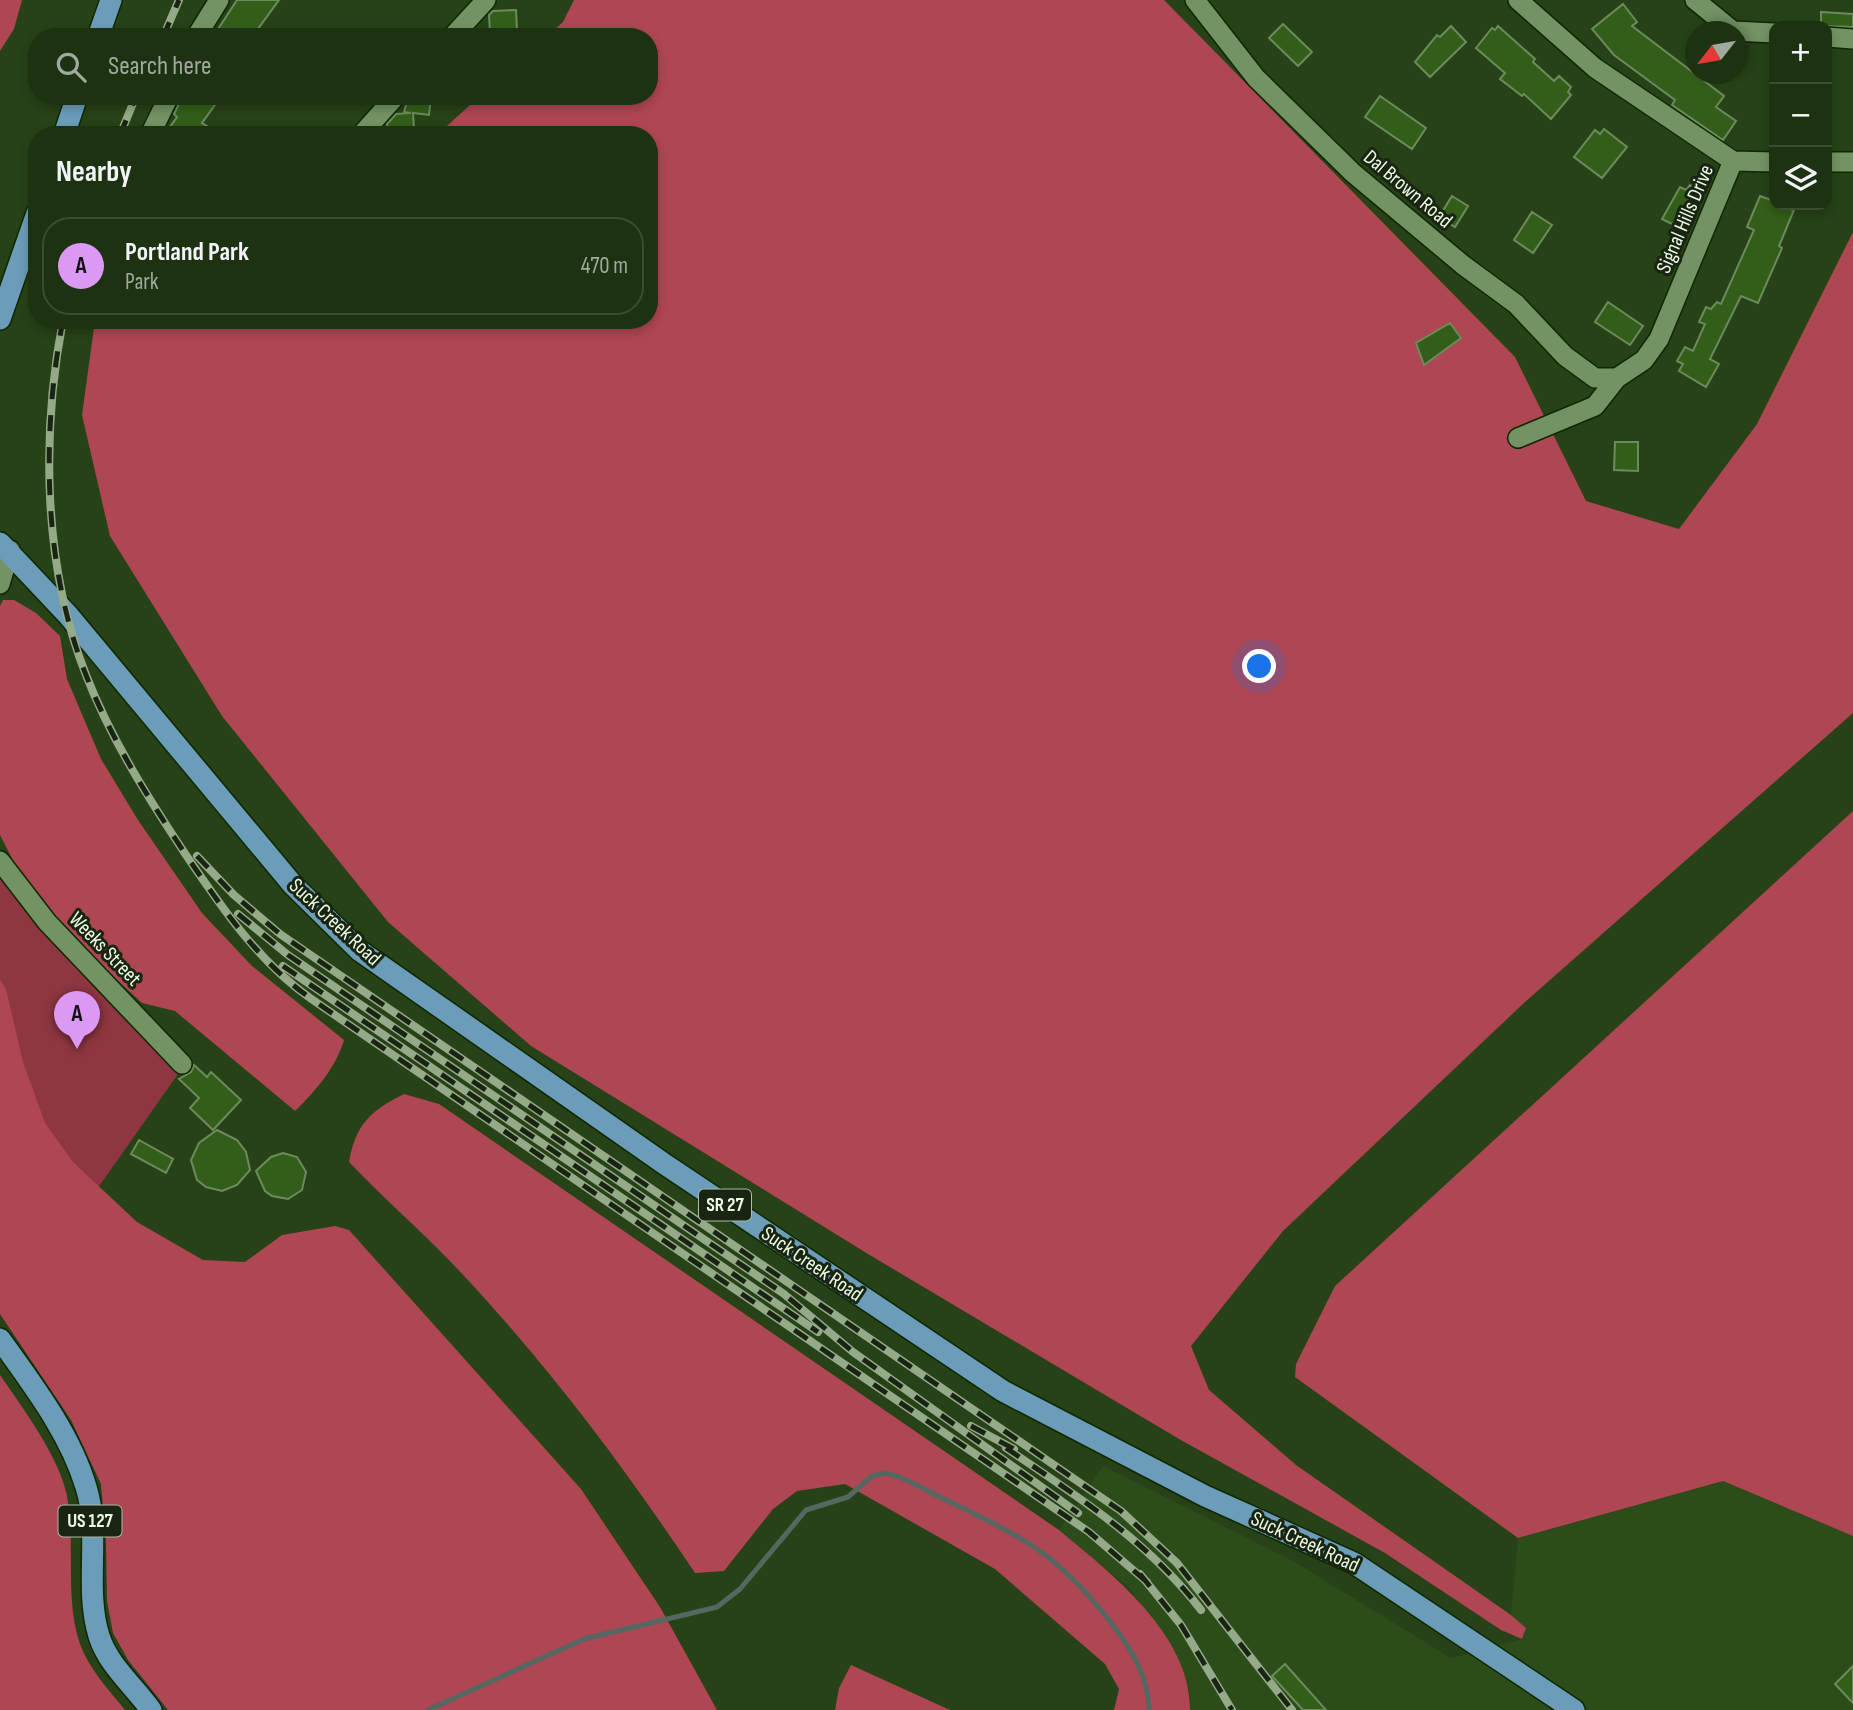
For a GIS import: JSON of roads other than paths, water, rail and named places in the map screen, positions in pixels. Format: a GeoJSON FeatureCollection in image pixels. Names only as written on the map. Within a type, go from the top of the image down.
{"type":"FeatureCollection","features":[{"type":"Feature","properties":{"kind":"main road"},"geometry":{"type":"LineString","coordinates":[[101,28],[111,0]]}},
{"type":"Feature","properties":{"kind":"main road"},"geometry":{"type":"LineString","coordinates":[[67,126],[74,105]]}},
{"type":"Feature","properties":{"kind":"main road"},"geometry":{"type":"LineString","coordinates":[[0,319],[28,239]]}},
{"type":"Feature","properties":{"kind":"main road","name":"Suck Creek Road"},"geometry":{"type":"LineString","coordinates":[[3,543],[68,615],[293,885],[360,951],[663,1163],[1003,1391],[1205,1496],[1354,1563],[1574,1710]]}},
{"type":"Feature","properties":{"kind":"main road","name":"US 127"},"geometry":{"type":"LineString","coordinates":[[0,1339],[59,1427],[87,1488],[92,1544],[92,1602],[99,1638],[116,1668],[150,1710]]}},
{"type":"Feature","properties":{"kind":"street"},"geometry":{"type":"LineString","coordinates":[[202,28],[219,0]]}},
{"type":"Feature","properties":{"kind":"street"},"geometry":{"type":"LineString","coordinates":[[460,28],[486,0]]}},
{"type":"Feature","properties":{"kind":"street","name":"Dal Brown Road"},"geometry":{"type":"LineString","coordinates":[[1195,0],[1256,78],[1353,173],[1463,265],[1516,304],[1565,356],[1595,378],[1617,378]]}},
{"type":"Feature","properties":{"kind":"street","name":"Signal Hills Drive"},"geometry":{"type":"LineString","coordinates":[[1518,0],[1595,68],[1733,161],[1659,339],[1644,360],[1617,378],[1595,406],[1518,438]]}},
{"type":"Feature","properties":{"kind":"street"},"geometry":{"type":"LineString","coordinates":[[1696,0],[1733,31],[1769,33]]}},
{"type":"Feature","properties":{"kind":"street"},"geometry":{"type":"LineString","coordinates":[[1832,37],[1853,39]]}},
{"type":"Feature","properties":{"kind":"street"},"geometry":{"type":"LineString","coordinates":[[154,126],[165,105]]}},
{"type":"Feature","properties":{"kind":"street"},"geometry":{"type":"LineString","coordinates":[[370,126],[388,105]]}},
{"type":"Feature","properties":{"kind":"street"},"geometry":{"type":"LineString","coordinates":[[1733,161],[1769,162]]}},
{"type":"Feature","properties":{"kind":"street"},"geometry":{"type":"LineString","coordinates":[[1832,162],[1853,162]]}},
{"type":"Feature","properties":{"kind":"street"},"geometry":{"type":"LineString","coordinates":[[0,584],[3,543]]}},
{"type":"Feature","properties":{"kind":"street","name":"Weeks Street"},"geometry":{"type":"LineString","coordinates":[[0,861],[47,922],[182,1063]]}},
{"type":"Feature","properties":{"kind":"waterway"},"geometry":{"type":"LineString","coordinates":[[428,1710],[584,1639],[717,1607],[740,1589],[806,1510],[848,1497],[872,1476],[885,1473],[909,1481],[1000,1527],[1059,1566],[1095,1603],[1128,1647],[1143,1676],[1149,1710]]}},
{"type":"Feature","properties":{"kind":"railway"},"geometry":{"type":"LineString","coordinates":[[167,28],[179,0]]}},
{"type":"Feature","properties":{"kind":"railway"},"geometry":{"type":"LineString","coordinates":[[124,126],[132,105]]}},
{"type":"Feature","properties":{"kind":"railway"},"geometry":{"type":"LineString","coordinates":[[62,329],[51,408],[50,499],[61,590],[72,633],[96,699],[131,768],[200,875],[227,914],[257,950],[310,998],[1089,1532],[1147,1582]]}},
{"type":"Feature","properties":{"kind":"railway"},"geometry":{"type":"LineString","coordinates":[[197,856],[234,895],[280,934],[1121,1511],[1177,1563],[1292,1710]]}},
{"type":"Feature","properties":{"kind":"railway"},"geometry":{"type":"LineString","coordinates":[[238,914],[288,955],[784,1294],[853,1352],[1078,1513]]}},
{"type":"Feature","properties":{"kind":"railway"},"geometry":{"type":"LineString","coordinates":[[283,966],[818,1332]]}},
{"type":"Feature","properties":{"kind":"railway"},"geometry":{"type":"LineString","coordinates":[[971,1426],[1014,1449]]}},
{"type":"Feature","properties":{"kind":"railway"},"geometry":{"type":"LineString","coordinates":[[1006,1448],[1085,1502],[1135,1541],[1158,1562],[1201,1610]]}},
{"type":"Feature","properties":{"kind":"railway"},"geometry":{"type":"LineString","coordinates":[[1140,1574],[1181,1625],[1232,1710]]}},
{"type":"Feature","properties":{"kind":"place","name":"Portland Park"},"geometry":{"type":"Point","coordinates":[77,1049]}}]}
